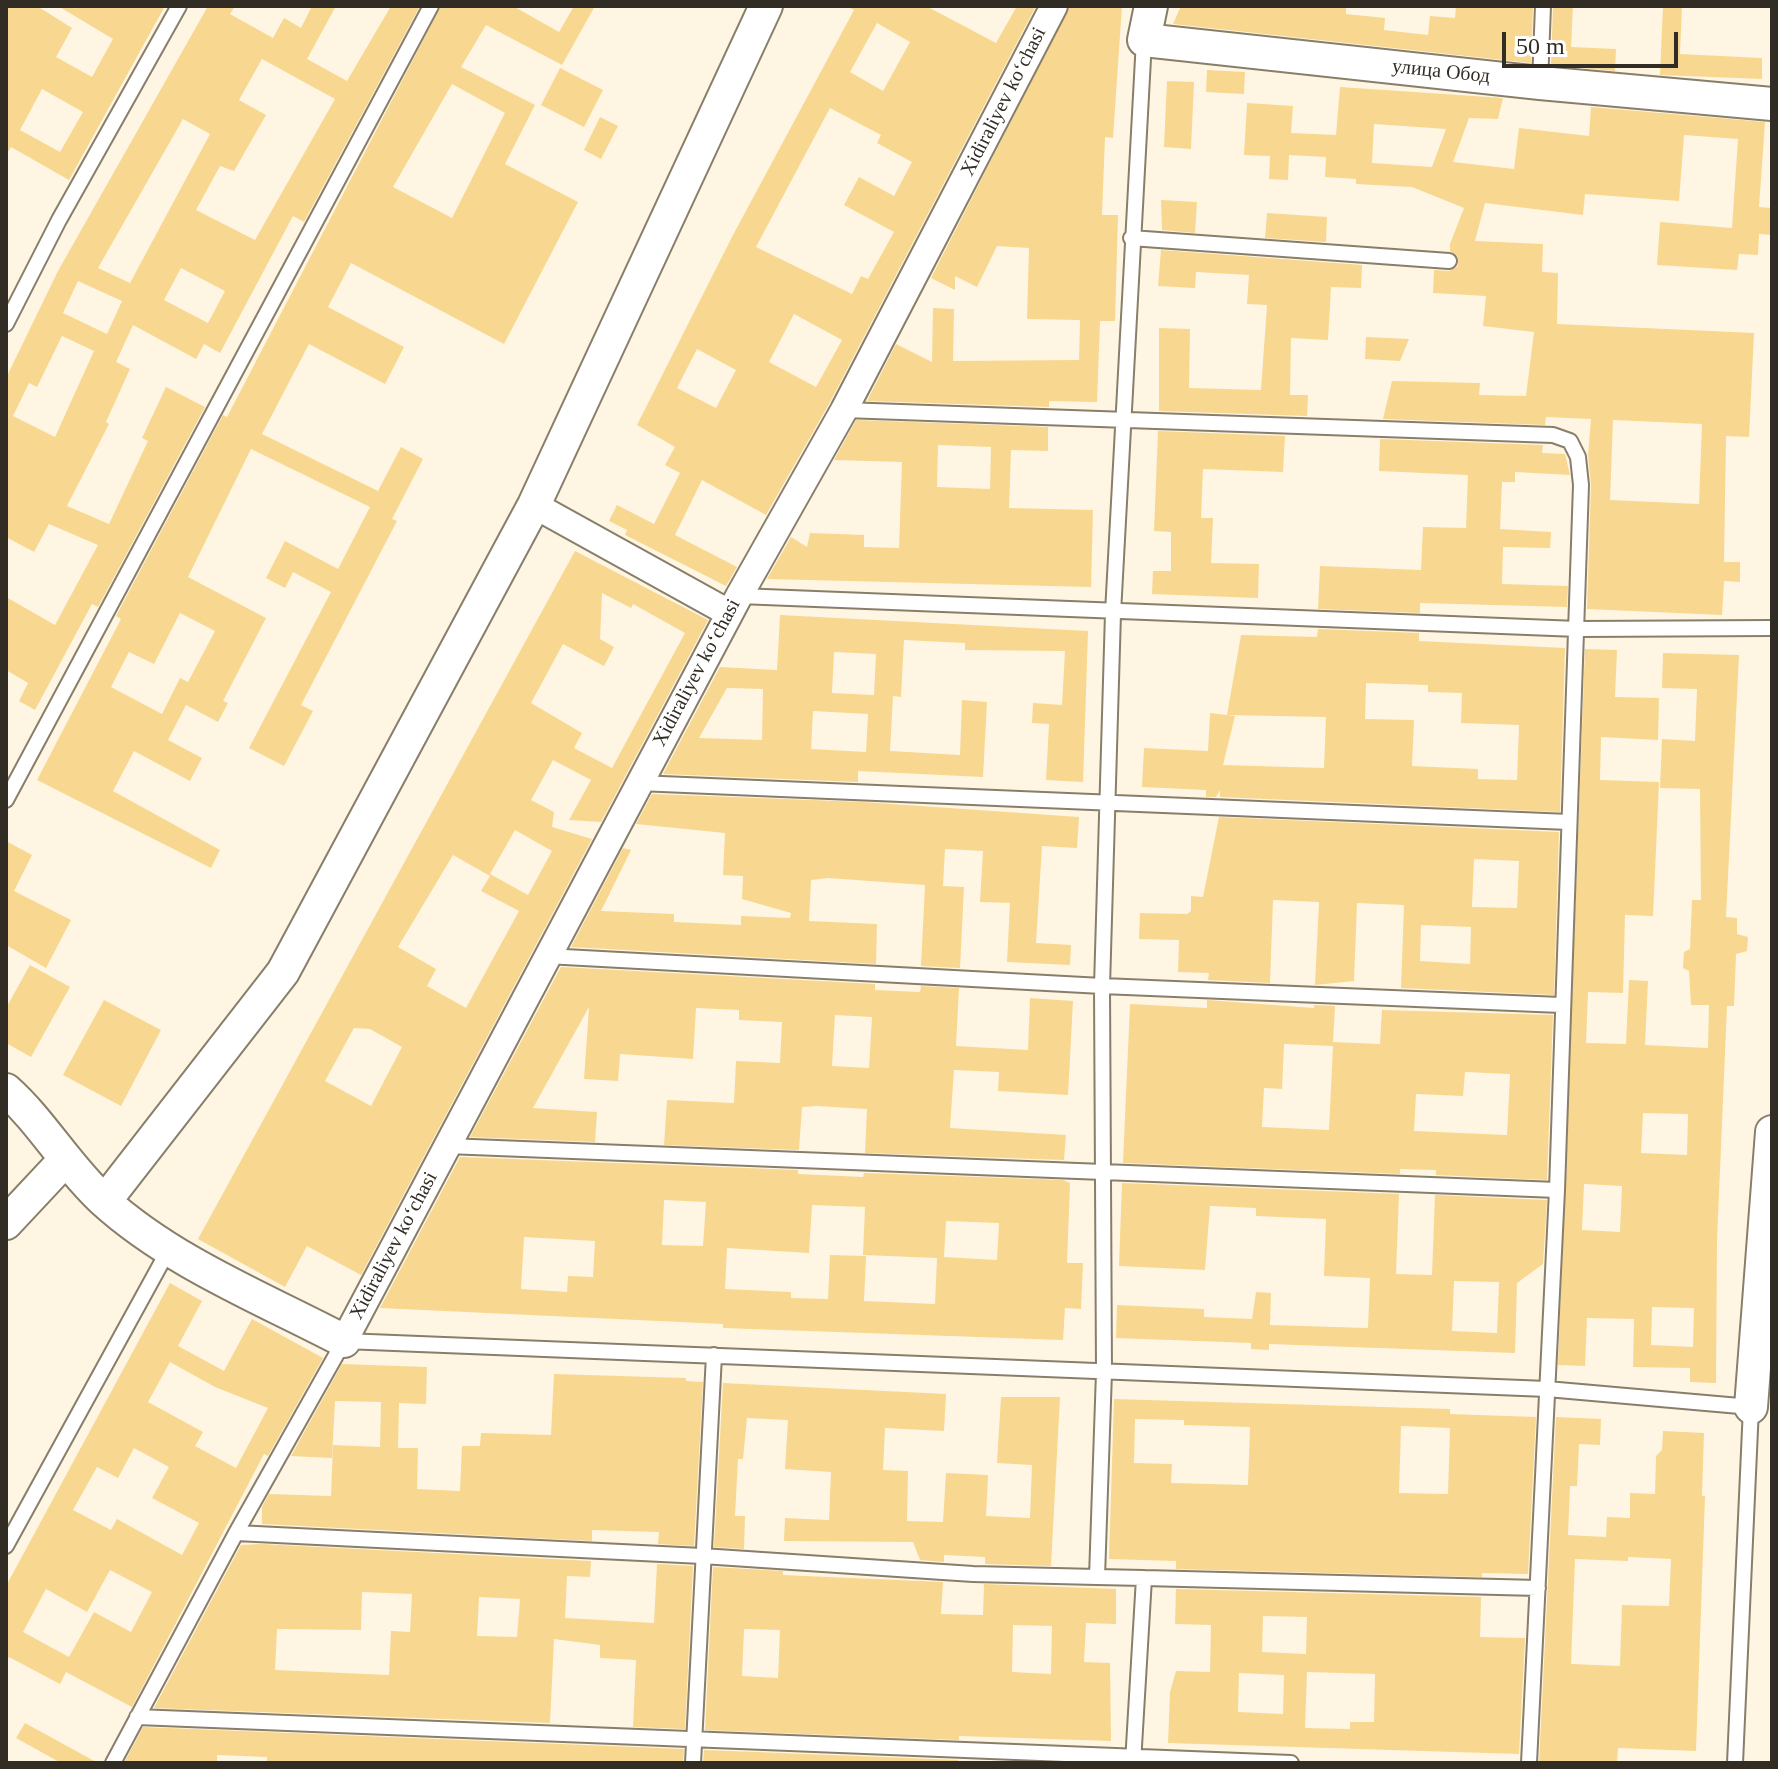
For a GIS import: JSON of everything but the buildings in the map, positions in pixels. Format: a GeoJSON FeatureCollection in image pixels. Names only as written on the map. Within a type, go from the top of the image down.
{"type":"FeatureCollection","features":[{"type":"Feature","properties":{"kind":"street"},"geometry":{"type":"LineString","coordinates":[[105,1201],[283,972],[534,505],[766,6]]}},
{"type":"Feature","properties":{"kind":"street","name":"Xidiraliyev koʻchasi"},"geometry":{"type":"LineString","coordinates":[[344,1341],[734,604],[844,410],[1054,6]]}},
{"type":"Feature","properties":{"kind":"street"},"geometry":{"type":"LineString","coordinates":[[1144,40],[1151,6]]}},
{"type":"Feature","properties":{"kind":"street","name":"улица Обод"},"geometry":{"type":"LineString","coordinates":[[1144,40],[1540,83],[1772,104]]}},
{"type":"Feature","properties":{"kind":"street"},"geometry":{"type":"LineString","coordinates":[[534,505],[734,604]]}},
{"type":"Feature","properties":{"kind":"street"},"geometry":{"type":"LineString","coordinates":[[6,1090],[64,1161],[105,1201],[169,1249],[344,1341]]}},
{"type":"Feature","properties":{"kind":"street"},"geometry":{"type":"LineString","coordinates":[[1751,1407],[1772,1132]]}},
{"type":"Feature","properties":{"kind":"street"},"geometry":{"type":"LineString","coordinates":[[6,1223],[64,1161]]}},
{"type":"Feature","properties":{"kind":"lane"},"geometry":{"type":"LineString","coordinates":[[6,324],[59,220],[179,6]]}},
{"type":"Feature","properties":{"kind":"lane"},"geometry":{"type":"LineString","coordinates":[[6,800],[431,6]]}},
{"type":"Feature","properties":{"kind":"lane"},"geometry":{"type":"LineString","coordinates":[[1540,83],[1543,6]]}},
{"type":"Feature","properties":{"kind":"lane"},"geometry":{"type":"LineString","coordinates":[[1097,1577],[1104,1372],[1102,986],[1113,613],[1144,40]]}},
{"type":"Feature","properties":{"kind":"lane"},"geometry":{"type":"LineString","coordinates":[[1131,238],[1449,261]]}},
{"type":"Feature","properties":{"kind":"lane"},"geometry":{"type":"LineString","coordinates":[[844,410],[1553,435],[1570,441],[1578,457],[1581,485],[1578,629],[1561,1005],[1557,1190],[1529,1763]]}},
{"type":"Feature","properties":{"kind":"lane"},"geometry":{"type":"LineString","coordinates":[[734,604],[1578,629],[1772,628]]}},
{"type":"Feature","properties":{"kind":"lane"},"geometry":{"type":"LineString","coordinates":[[638,783],[1569,822]]}},
{"type":"Feature","properties":{"kind":"lane"},"geometry":{"type":"LineString","coordinates":[[546,956],[1102,986],[1561,1005]]}},
{"type":"Feature","properties":{"kind":"lane"},"geometry":{"type":"LineString","coordinates":[[447,1146],[1557,1190]]}},
{"type":"Feature","properties":{"kind":"lane"},"geometry":{"type":"LineString","coordinates":[[6,1546],[169,1249]]}},
{"type":"Feature","properties":{"kind":"lane"},"geometry":{"type":"LineString","coordinates":[[113,1763],[236,1533],[344,1341],[1547,1389],[1751,1407],[1735,1763]]}},
{"type":"Feature","properties":{"kind":"lane"},"geometry":{"type":"LineString","coordinates":[[693,1763],[714,1355]]}},
{"type":"Feature","properties":{"kind":"lane"},"geometry":{"type":"LineString","coordinates":[[236,1533],[702,1556],[973,1574],[1538,1588]]}},
{"type":"Feature","properties":{"kind":"lane"},"geometry":{"type":"LineString","coordinates":[[1133,1760],[1144,1578]]}},
{"type":"Feature","properties":{"kind":"lane"},"geometry":{"type":"LineString","coordinates":[[137,1717],[1133,1760],[1291,1763]]}}]}
